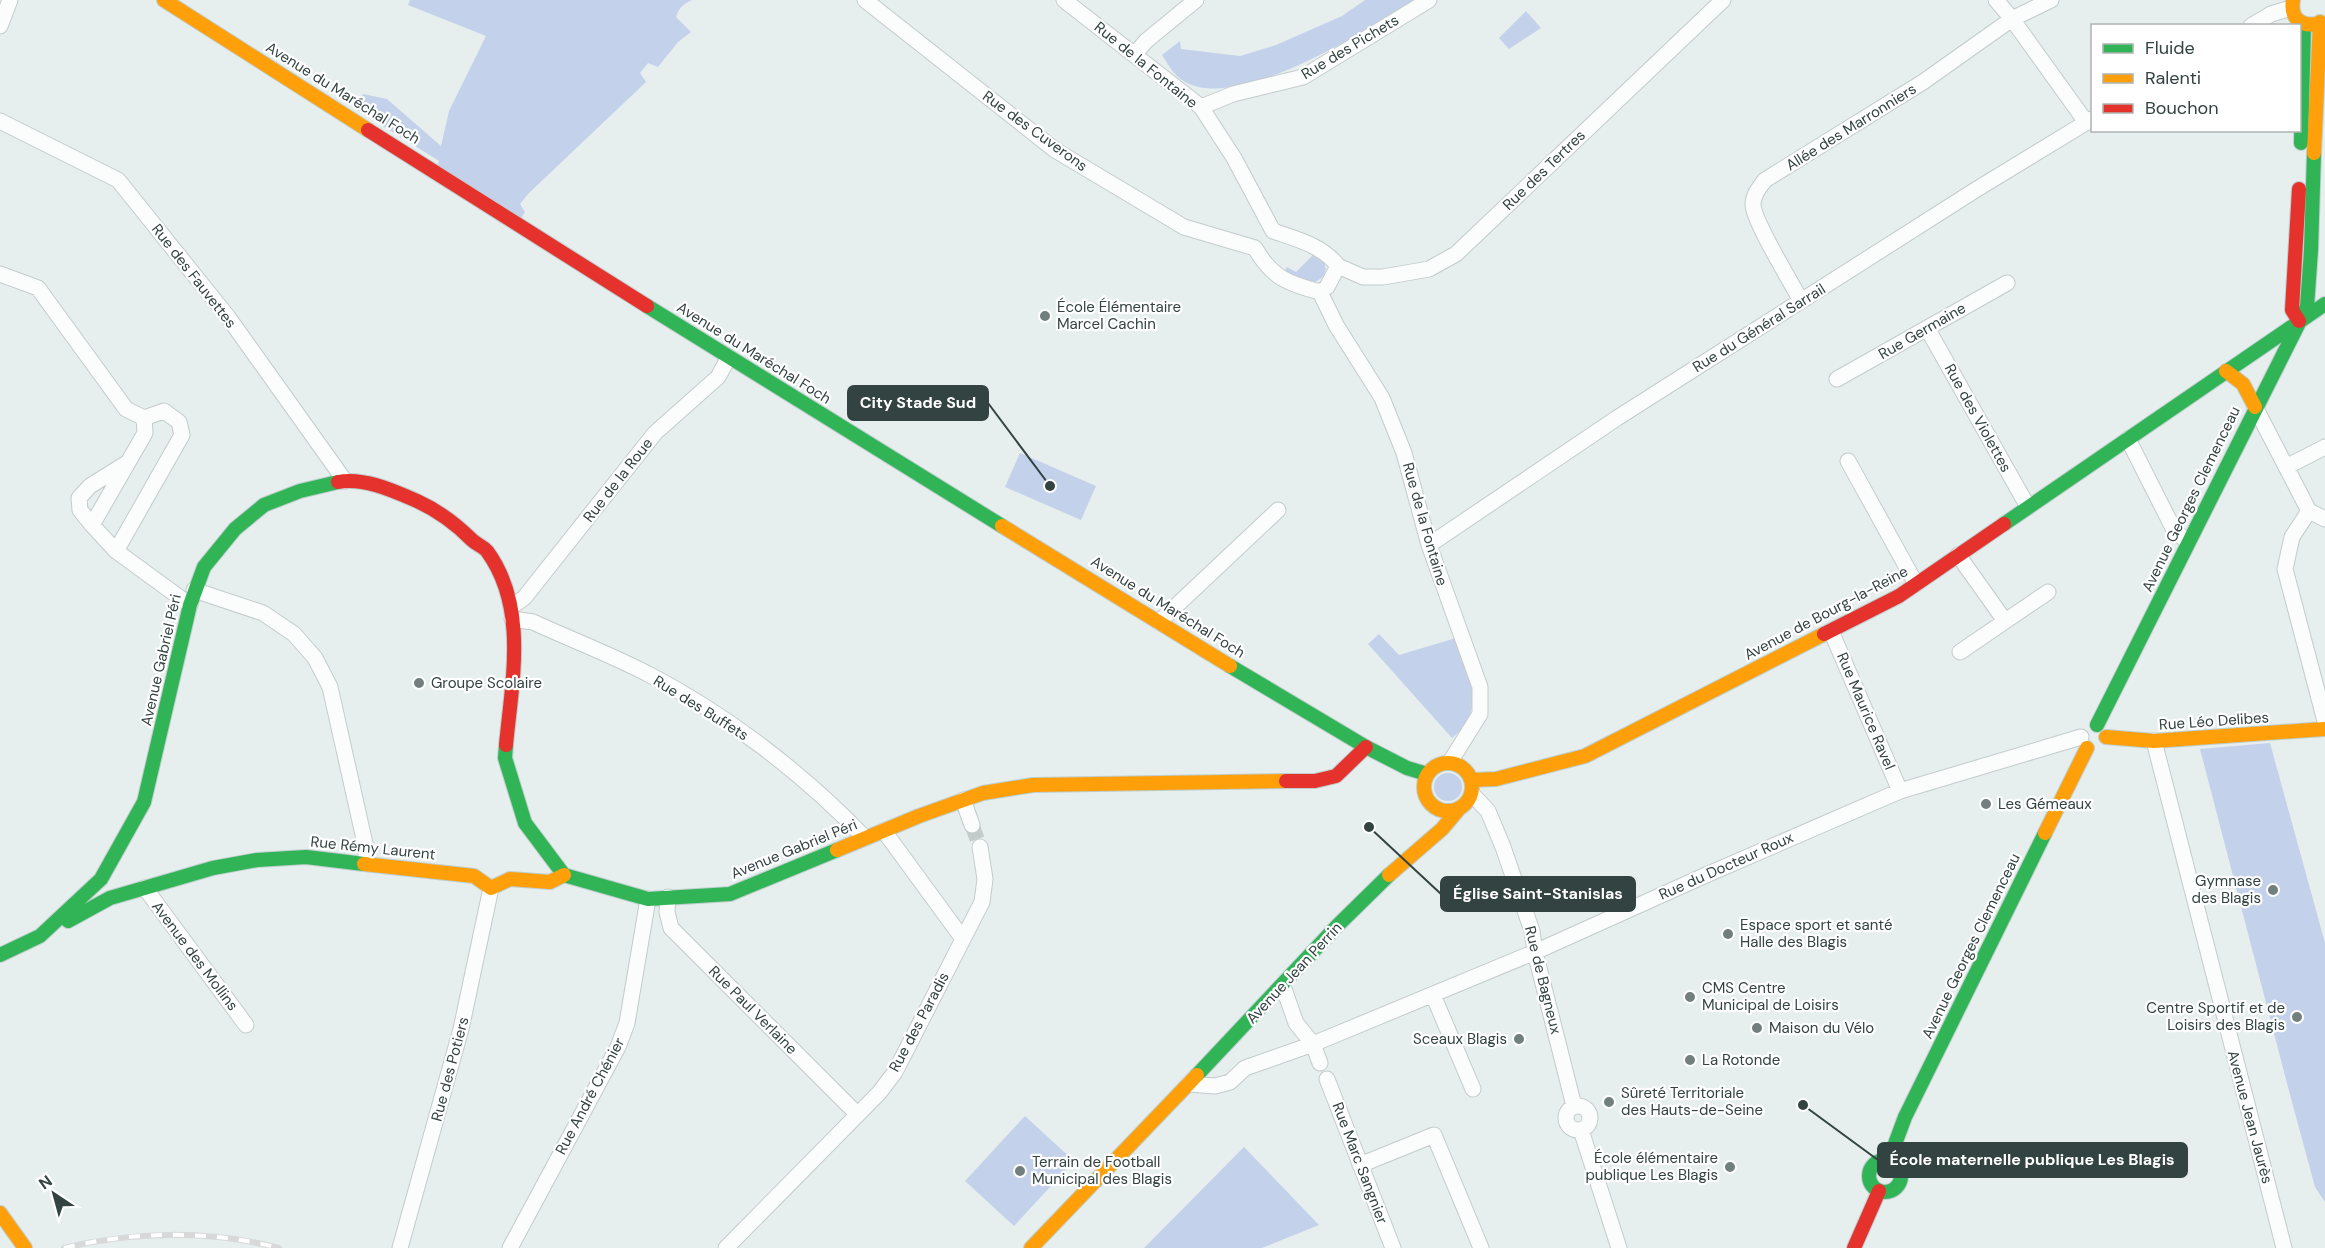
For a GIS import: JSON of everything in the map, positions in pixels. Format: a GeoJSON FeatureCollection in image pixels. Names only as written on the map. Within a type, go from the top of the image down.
{"type":"FeatureCollection","features":[{"type":"Feature","properties":{"kind":"street"},"geometry":{"type":"LineString","coordinates":[[0,26],[10,0]]}},
{"type":"Feature","properties":{"kind":"street","name":"Avenue du Maréchal Foch"},"geometry":{"type":"LineString","coordinates":[[164,0],[729,357],[1159,622],[1366,747],[1407,768],[1428,774]]}},
{"type":"Feature","properties":{"kind":"street","name":"Rue des Cuverons"},"geometry":{"type":"LineString","coordinates":[[865,0],[1061,153],[1184,226],[1255,248]]}},
{"type":"Feature","properties":{"kind":"street","name":"Rue de la Fontaine"},"geometry":{"type":"LineString","coordinates":[[1064,0],[1201,107],[1234,158],[1273,231]]}},
{"type":"Feature","properties":{"kind":"street"},"geometry":{"type":"LineString","coordinates":[[1135,54],[1146,41],[1196,0]]}},
{"type":"Feature","properties":{"kind":"street","name":"Rue des Pichets"},"geometry":{"type":"LineString","coordinates":[[1201,107],[1233,94],[1303,78],[1429,0]]}},
{"type":"Feature","properties":{"kind":"street","name":"Rue des Tertres"},"geometry":{"type":"LineString","coordinates":[[1273,231],[1306,242],[1330,255],[1338,266],[1363,277],[1383,277],[1429,269],[1456,254],[1723,0]]}},
{"type":"Feature","properties":{"kind":"street"},"geometry":{"type":"LineString","coordinates":[[1996,0],[2089,120]]}},
{"type":"Feature","properties":{"kind":"street","name":"Allée des Marronniers"},"geometry":{"type":"LineString","coordinates":[[1801,301],[1761,227],[1753,206],[1756,193],[1765,180],[1923,82],[2012,19],[2050,0]]}},
{"type":"Feature","properties":{"kind":"street"},"geometry":{"type":"LineString","coordinates":[[2254,24],[2292,4],[2295,19],[2304,25],[2316,24],[2323,19]]}},
{"type":"Feature","properties":{"kind":"street","name":"Avenue Georges Clemenceau"},"geometry":{"type":"LineString","coordinates":[[2097,725],[2307,307],[2323,19]]}},
{"type":"Feature","properties":{"kind":"street"},"geometry":{"type":"LineString","coordinates":[[2301,128],[2304,25]]}},
{"type":"Feature","properties":{"kind":"street","name":"Rue du Général Sarrail"},"geometry":{"type":"LineString","coordinates":[[1429,544],[1617,418],[2089,120]]}},
{"type":"Feature","properties":{"kind":"street","name":"Rue des Fauvettes"},"geometry":{"type":"LineString","coordinates":[[0,121],[118,180],[228,317],[345,481]]}},
{"type":"Feature","properties":{"kind":"street"},"geometry":{"type":"LineString","coordinates":[[2299,321],[2292,310],[2301,132]]}},
{"type":"Feature","properties":{"kind":"street"},"geometry":{"type":"LineString","coordinates":[[1273,231],[1263,237],[1255,248],[1264,265],[1278,276],[1320,292],[1327,287],[1338,266]]}},
{"type":"Feature","properties":{"kind":"street"},"geometry":{"type":"LineString","coordinates":[[2311,263],[2325,271]]}},
{"type":"Feature","properties":{"kind":"street"},"geometry":{"type":"LineString","coordinates":[[0,274],[38,288],[126,409],[144,418],[164,411],[179,422],[182,435],[116,551]]}},
{"type":"Feature","properties":{"kind":"street","name":"Rue Germaine"},"geometry":{"type":"LineString","coordinates":[[1837,379],[2007,283]]}},
{"type":"Feature","properties":{"kind":"street","name":"Rue de la Fontaine"},"geometry":{"type":"LineString","coordinates":[[1320,292],[1336,325],[1382,398],[1404,453],[1429,544],[1480,687],[1480,714],[1450,762]]}},
{"type":"Feature","properties":{"kind":"street","name":"Avenue de Bourg-la-Reine"},"geometry":{"type":"LineString","coordinates":[[1472,787],[1585,756],[1899,596],[2325,304]]}},
{"type":"Feature","properties":{"kind":"street","name":"Rue des Violettes"},"geometry":{"type":"LineString","coordinates":[[1928,328],[2028,507]]}},
{"type":"Feature","properties":{"kind":"street","name":"Rue de la Roue"},"geometry":{"type":"LineString","coordinates":[[512,613],[655,433],[718,377],[729,357]]}},
{"type":"Feature","properties":{"kind":"street"},"geometry":{"type":"LineString","coordinates":[[2226,371],[2243,384],[2309,511],[2325,519]]}},
{"type":"Feature","properties":{"kind":"street"},"geometry":{"type":"LineString","coordinates":[[92,525],[145,433],[144,418]]}},
{"type":"Feature","properties":{"kind":"street"},"geometry":{"type":"LineString","coordinates":[[2128,439],[2174,530],[2188,542]]}},
{"type":"Feature","properties":{"kind":"street"},"geometry":{"type":"LineString","coordinates":[[2286,467],[2325,447]]}},
{"type":"Feature","properties":{"kind":"street"},"geometry":{"type":"LineString","coordinates":[[129,461],[90,486],[78,498],[80,510],[116,551],[192,597],[263,613],[294,634],[315,658],[330,687],[366,848],[366,862]]}},
{"type":"Feature","properties":{"kind":"street"},"geometry":{"type":"LineString","coordinates":[[1848,461],[1916,584]]}},
{"type":"Feature","properties":{"kind":"street","name":"Avenue Gabriel Péri"},"geometry":{"type":"LineString","coordinates":[[0,955],[40,936],[101,879],[144,802],[192,597],[204,567],[235,529],[264,505],[300,491],[345,481],[366,483],[397,492],[431,507],[454,522],[476,543],[485,548],[498,570],[512,613],[515,652],[505,758],[525,823],[564,875],[648,899],[730,894],[865,838],[983,793],[1033,785],[1315,781],[1336,776],[1366,747]]}},
{"type":"Feature","properties":{"kind":"street"},"geometry":{"type":"LineString","coordinates":[[1159,622],[1278,510]]}},
{"type":"Feature","properties":{"kind":"street"},"geometry":{"type":"LineString","coordinates":[[2309,511],[2292,537],[2285,569],[2325,721]]}},
{"type":"Feature","properties":{"kind":"street"},"geometry":{"type":"LineString","coordinates":[[1958,555],[2005,621]]}},
{"type":"Feature","properties":{"kind":"street"},"geometry":{"type":"LineString","coordinates":[[1960,652],[2048,591]]}},
{"type":"Feature","properties":{"kind":"street","name":"Rue des Buffets"},"geometry":{"type":"LineString","coordinates":[[512,613],[650,675],[723,719],[772,753],[865,838]]}},
{"type":"Feature","properties":{"kind":"street","name":"Rue Maurice Ravel"},"geometry":{"type":"LineString","coordinates":[[1831,631],[1900,791]]}},
{"type":"Feature","properties":{"kind":"street"},"geometry":{"type":"LineString","coordinates":[[2097,725],[2103,729],[2106,737],[2102,747],[2095,750],[2084,743],[2086,727],[2097,725]]}},
{"type":"Feature","properties":{"kind":"street","name":"Rue Léo Delibes"},"geometry":{"type":"LineString","coordinates":[[2106,737],[2154,741],[2325,729]]}},
{"type":"Feature","properties":{"kind":"street","name":"Avenue Jean Jaurès"},"geometry":{"type":"LineString","coordinates":[[2154,741],[2284,1248]]}},
{"type":"Feature","properties":{"kind":"street","name":"Avenue Georges Clemenceau"},"geometry":{"type":"LineString","coordinates":[[1889,1160],[1905,1117],[2084,743]]}},
{"type":"Feature","properties":{"kind":"street","name":"Rue du Docteur Roux"},"geometry":{"type":"LineString","coordinates":[[1313,1044],[1535,952],[1900,791],[2084,743]]}},
{"type":"Feature","properties":{"kind":"street"},"geometry":{"type":"LineString","coordinates":[[1450,762],[1459,764],[1472,787],[1467,802],[1458,810],[1447,812],[1436,809],[1432,805],[1426,798],[1424,786],[1428,774],[1434,767],[1450,762]]}},
{"type":"Feature","properties":{"kind":"street","name":"Rue de Bagneux"},"geometry":{"type":"LineString","coordinates":[[1472,787],[1488,811],[1532,931],[1535,952],[1574,1106],[1568,1110],[1566,1119],[1570,1128],[1584,1136],[1619,1248]]}},
{"type":"Feature","properties":{"kind":"street"},"geometry":{"type":"LineString","coordinates":[[963,800],[972,825]]}},
{"type":"Feature","properties":{"kind":"street","name":"Avenue Jean Perrin"},"geometry":{"type":"LineString","coordinates":[[1400,864],[1427,823],[1432,805]]}},
{"type":"Feature","properties":{"kind":"street","name":"Avenue Jean Perrin"},"geometry":{"type":"LineString","coordinates":[[1031,1248],[1283,986],[1338,925],[1400,864],[1442,829],[1458,810]]}},
{"type":"Feature","properties":{"kind":"street"},"geometry":{"type":"LineString","coordinates":[[884,831],[963,939]]}},
{"type":"Feature","properties":{"kind":"street","name":"Rue des Paradis"},"geometry":{"type":"LineString","coordinates":[[726,1248],[879,1093],[895,1072],[982,902],[985,879],[980,847]]}},
{"type":"Feature","properties":{"kind":"street","name":"Rue Rémy Laurent"},"geometry":{"type":"LineString","coordinates":[[40,936],[110,898],[213,868],[257,860],[306,856],[366,862],[474,876],[491,888]]}},
{"type":"Feature","properties":{"kind":"street"},"geometry":{"type":"LineString","coordinates":[[491,888],[510,879],[550,882],[564,875]]}},
{"type":"Feature","properties":{"kind":"street"},"geometry":{"type":"LineString","coordinates":[[101,879],[110,898]]}},
{"type":"Feature","properties":{"kind":"street","name":"Avenue des Mollins"},"geometry":{"type":"LineString","coordinates":[[145,888],[246,1025]]}},
{"type":"Feature","properties":{"kind":"street","name":"Rue des Potiers"},"geometry":{"type":"LineString","coordinates":[[400,1248],[461,1029],[491,888]]}},
{"type":"Feature","properties":{"kind":"street","name":"Rue Paul Verlaine"},"geometry":{"type":"LineString","coordinates":[[668,897],[667,912],[671,928],[857,1114]]}},
{"type":"Feature","properties":{"kind":"street","name":"Rue André Chénier"},"geometry":{"type":"LineString","coordinates":[[510,1248],[618,1047],[627,1023],[648,899]]}},
{"type":"Feature","properties":{"kind":"street"},"geometry":{"type":"LineString","coordinates":[[1283,986],[1296,1023],[1313,1044],[1320,1063]]}},
{"type":"Feature","properties":{"kind":"street"},"geometry":{"type":"LineString","coordinates":[[1433,995],[1473,1089]]}},
{"type":"Feature","properties":{"kind":"street"},"geometry":{"type":"LineString","coordinates":[[1189,1084],[1215,1086],[1230,1082],[1245,1068],[1313,1044]]}},
{"type":"Feature","properties":{"kind":"street","name":"Rue Marc Sangnier"},"geometry":{"type":"LineString","coordinates":[[1327,1079],[1393,1248]]}},
{"type":"Feature","properties":{"kind":"street"},"geometry":{"type":"LineString","coordinates":[[1360,1165],[1434,1135],[1482,1248]]}},
{"type":"Feature","properties":{"kind":"street"},"geometry":{"type":"LineString","coordinates":[[1889,1160],[1898,1165],[1901,1170],[1901,1180],[1895,1189],[1880,1191],[1871,1184],[1869,1174],[1878,1161],[1889,1160]]}},
{"type":"Feature","properties":{"kind":"street"},"geometry":{"type":"LineString","coordinates":[[1854,1248],[1880,1191]]}},
{"type":"Feature","properties":{"kind":"street"},"geometry":{"type":"LineString","coordinates":[[2,1220],[25,1248]]}},
{"type":"Feature","properties":{"kind":"shaded area"},"geometry":{"type":"Polygon","coordinates":[[[410,0],[692,0],[678,11],[676,17],[691,32],[678,42],[658,67],[648,63],[640,73],[646,82],[529,193],[520,204],[525,212],[520,220],[438,166],[439,161],[356,109],[363,94],[387,99],[441,146],[449,111],[486,36],[408,5],[410,0]]]}},
{"type":"Feature","properties":{"kind":"shaded area"},"geometry":{"type":"Polygon","coordinates":[[[1365,0],[1417,0],[1301,64],[1267,78],[1234,87],[1205,88],[1182,80],[1173,72],[1162,55],[1180,41],[1181,49],[1240,56],[1276,45],[1342,16],[1365,0]]]}},
{"type":"Feature","properties":{"kind":"shaded area"},"geometry":{"type":"Polygon","coordinates":[[[1526,11],[1541,28],[1509,49],[1499,38],[1526,11]]]}},
{"type":"Feature","properties":{"kind":"shaded area"},"geometry":{"type":"Polygon","coordinates":[[[1316,252],[1326,270],[1322,278],[1311,284],[1284,273],[1287,267],[1296,272],[1316,252]]]}},
{"type":"Feature","properties":{"kind":"shaded area"},"geometry":{"type":"Polygon","coordinates":[[[1020,453],[1096,486],[1081,520],[1005,487],[1020,453]]]}},
{"type":"Feature","properties":{"kind":"shaded area"},"geometry":{"type":"Polygon","coordinates":[[[1379,634],[1399,655],[1456,638],[1470,677],[1473,703],[1470,715],[1463,727],[1452,738],[1368,644],[1379,634]]]}},
{"type":"Feature","properties":{"kind":"shaded area","name":"Centre Sportif et de Loisirs des Blagis"},"geometry":{"type":"Polygon","coordinates":[[[2270,743],[2325,943],[2325,1202],[2315,1187],[2200,749],[2270,743]]]}},
{"type":"Feature","properties":{"kind":"shaded area"},"geometry":{"type":"Polygon","coordinates":[[[1448,773],[1458,777],[1462,787],[1458,797],[1448,801],[1438,797],[1434,787],[1438,777],[1448,773]]]}},
{"type":"Feature","properties":{"kind":"shaded area","name":"Terrain de Football Municipal des Blagis"},"geometry":{"type":"Polygon","coordinates":[[[1025,1116],[1074,1161],[1014,1226],[965,1181],[1025,1116]]]}},
{"type":"Feature","properties":{"kind":"shaded area"},"geometry":{"type":"Polygon","coordinates":[[[1244,1147],[1319,1225],[1262,1248],[1144,1248],[1244,1147]]]}},
{"type":"Feature","properties":{"kind":"tunnel"},"geometry":{"type":"LineString","coordinates":[[972,825],[980,847]]}},
{"type":"Feature","properties":{"kind":"railway"},"geometry":{"type":"LineString","coordinates":[[64,1248],[117,1238],[172,1235],[226,1238],[279,1248]]}},
{"type":"Feature","properties":{"kind":"traffic: fast"},"geometry":{"type":"LineString","coordinates":[[2301,143],[2304,25]]}},
{"type":"Feature","properties":{"kind":"traffic: fast"},"geometry":{"type":"LineString","coordinates":[[2097,725],[2307,307],[2314,153]]}},
{"type":"Feature","properties":{"kind":"traffic: fast"},"geometry":{"type":"LineString","coordinates":[[2004,524],[2325,304]]}},
{"type":"Feature","properties":{"kind":"traffic: fast"},"geometry":{"type":"LineString","coordinates":[[647,306],[1002,526]]}},
{"type":"Feature","properties":{"kind":"traffic: fast"},"geometry":{"type":"LineString","coordinates":[[0,955],[40,936],[101,879],[144,802],[190,605],[204,567],[235,529],[264,505],[300,491],[338,482]]}},
{"type":"Feature","properties":{"kind":"traffic: fast"},"geometry":{"type":"LineString","coordinates":[[1230,666],[1366,747],[1407,768],[1427,774]]}},
{"type":"Feature","properties":{"kind":"traffic: fast"},"geometry":{"type":"LineString","coordinates":[[506,745],[505,758],[525,823],[564,875],[648,899],[730,894],[837,850]]}},
{"type":"Feature","properties":{"kind":"traffic: fast"},"geometry":{"type":"LineString","coordinates":[[1889,1160],[1905,1117],[2045,833]]}},
{"type":"Feature","properties":{"kind":"traffic: fast"},"geometry":{"type":"LineString","coordinates":[[68,921],[110,898],[213,868],[257,860],[306,857],[364,864]]}},
{"type":"Feature","properties":{"kind":"traffic: fast"},"geometry":{"type":"LineString","coordinates":[[1197,1075],[1338,925],[1389,875]]}},
{"type":"Feature","properties":{"kind":"traffic: fast"},"geometry":{"type":"LineString","coordinates":[[1885,1160],[1897,1164],[1901,1176],[1897,1188],[1885,1192],[1873,1188],[1869,1176],[1873,1164],[1885,1160]]}},
{"type":"Feature","properties":{"kind":"traffic: slow"},"geometry":{"type":"LineString","coordinates":[[164,0],[368,130]]}},
{"type":"Feature","properties":{"kind":"traffic: slow"},"geometry":{"type":"LineString","coordinates":[[2293,0],[2293,11],[2298,20],[2306,24],[2317,24]]}},
{"type":"Feature","properties":{"kind":"traffic: slow"},"geometry":{"type":"LineString","coordinates":[[2314,153],[2320,22]]}},
{"type":"Feature","properties":{"kind":"traffic: slow"},"geometry":{"type":"LineString","coordinates":[[2226,371],[2243,384],[2255,407]]}},
{"type":"Feature","properties":{"kind":"traffic: slow"},"geometry":{"type":"LineString","coordinates":[[1002,526],[1230,666]]}},
{"type":"Feature","properties":{"kind":"traffic: slow"},"geometry":{"type":"LineString","coordinates":[[1472,780],[1496,779],[1585,756],[1824,634]]}},
{"type":"Feature","properties":{"kind":"traffic: slow"},"geometry":{"type":"LineString","coordinates":[[2106,737],[2154,741],[2325,729]]}},
{"type":"Feature","properties":{"kind":"traffic: slow"},"geometry":{"type":"LineString","coordinates":[[2045,833],[2087,748]]}},
{"type":"Feature","properties":{"kind":"traffic: slow"},"geometry":{"type":"LineString","coordinates":[[1443,763],[1453,763],[1465,770],[1472,782],[1472,787],[1472,792],[1465,804],[1453,811],[1443,811],[1428,800],[1424,792],[1424,782],[1435,767],[1443,763]]}},
{"type":"Feature","properties":{"kind":"traffic: slow"},"geometry":{"type":"LineString","coordinates":[[837,850],[919,816],[983,793],[1033,785],[1286,781]]}},
{"type":"Feature","properties":{"kind":"traffic: slow"},"geometry":{"type":"LineString","coordinates":[[1389,875],[1442,829],[1458,810]]}},
{"type":"Feature","properties":{"kind":"traffic: slow"},"geometry":{"type":"LineString","coordinates":[[364,864],[474,876],[491,888],[510,879],[550,882],[564,875]]}},
{"type":"Feature","properties":{"kind":"traffic: slow"},"geometry":{"type":"LineString","coordinates":[[1031,1248],[1197,1075]]}},
{"type":"Feature","properties":{"kind":"traffic: slow"},"geometry":{"type":"LineString","coordinates":[[0,1213],[25,1248]]}},
{"type":"Feature","properties":{"kind":"traffic: jam"},"geometry":{"type":"LineString","coordinates":[[368,130],[647,306]]}},
{"type":"Feature","properties":{"kind":"traffic: jam"},"geometry":{"type":"LineString","coordinates":[[2299,189],[2292,310],[2299,321]]}},
{"type":"Feature","properties":{"kind":"traffic: jam"},"geometry":{"type":"LineString","coordinates":[[338,482],[368,483],[417,501],[446,518],[487,551],[500,573],[513,620],[513,670],[506,745]]}},
{"type":"Feature","properties":{"kind":"traffic: jam"},"geometry":{"type":"LineString","coordinates":[[1824,634],[1899,596],[2004,524]]}},
{"type":"Feature","properties":{"kind":"traffic: jam"},"geometry":{"type":"LineString","coordinates":[[1286,781],[1315,781],[1336,776],[1366,747]]}},
{"type":"Feature","properties":{"kind":"traffic: jam"},"geometry":{"type":"LineString","coordinates":[[1854,1248],[1879,1191]]}},
{"type":"Feature","properties":{"kind":"place","name":"École Élémentaire Marcel Cachin"},"geometry":{"type":"Point","coordinates":[1045,316]}},
{"type":"Feature","properties":{"kind":"place","name":"City Stade Sud"},"geometry":{"type":"Point","coordinates":[1050,486]}},
{"type":"Feature","properties":{"kind":"place","name":"Groupe Scolaire"},"geometry":{"type":"Point","coordinates":[419,683]}},
{"type":"Feature","properties":{"kind":"place","name":"Les Gémeaux"},"geometry":{"type":"Point","coordinates":[1986,804]}},
{"type":"Feature","properties":{"kind":"place","name":"Église Saint-Stanislas"},"geometry":{"type":"Point","coordinates":[1369,827]}},
{"type":"Feature","properties":{"kind":"place","name":"Gymnase des Blagis"},"geometry":{"type":"Point","coordinates":[2273,890]}},
{"type":"Feature","properties":{"kind":"place","name":"Espace sport et santé Halle des Blagis"},"geometry":{"type":"Point","coordinates":[1728,934]}},
{"type":"Feature","properties":{"kind":"place","name":"CMS Centre Municipal de Loisirs"},"geometry":{"type":"Point","coordinates":[1690,997]}},
{"type":"Feature","properties":{"kind":"place","name":"Centre Sportif et de Loisirs des Blagis"},"geometry":{"type":"Point","coordinates":[2297,1017]}},
{"type":"Feature","properties":{"kind":"place","name":"Maison du Vélo"},"geometry":{"type":"Point","coordinates":[1757,1028]}},
{"type":"Feature","properties":{"kind":"place","name":"Sceaux Blagis"},"geometry":{"type":"Point","coordinates":[1519,1039]}},
{"type":"Feature","properties":{"kind":"place","name":"La Rotonde"},"geometry":{"type":"Point","coordinates":[1690,1060]}},
{"type":"Feature","properties":{"kind":"place","name":"Sûreté Territoriale des Hauts-de-Seine"},"geometry":{"type":"Point","coordinates":[1609,1102]}},
{"type":"Feature","properties":{"kind":"place","name":"École maternelle publique Les Blagis"},"geometry":{"type":"Point","coordinates":[1803,1105]}},
{"type":"Feature","properties":{"kind":"place","name":"École élémentaire publique Les Blagis"},"geometry":{"type":"Point","coordinates":[1730,1167]}},
{"type":"Feature","properties":{"kind":"place","name":"Terrain de Football Municipal des Blagis"},"geometry":{"type":"Point","coordinates":[1020,1171]}}]}
